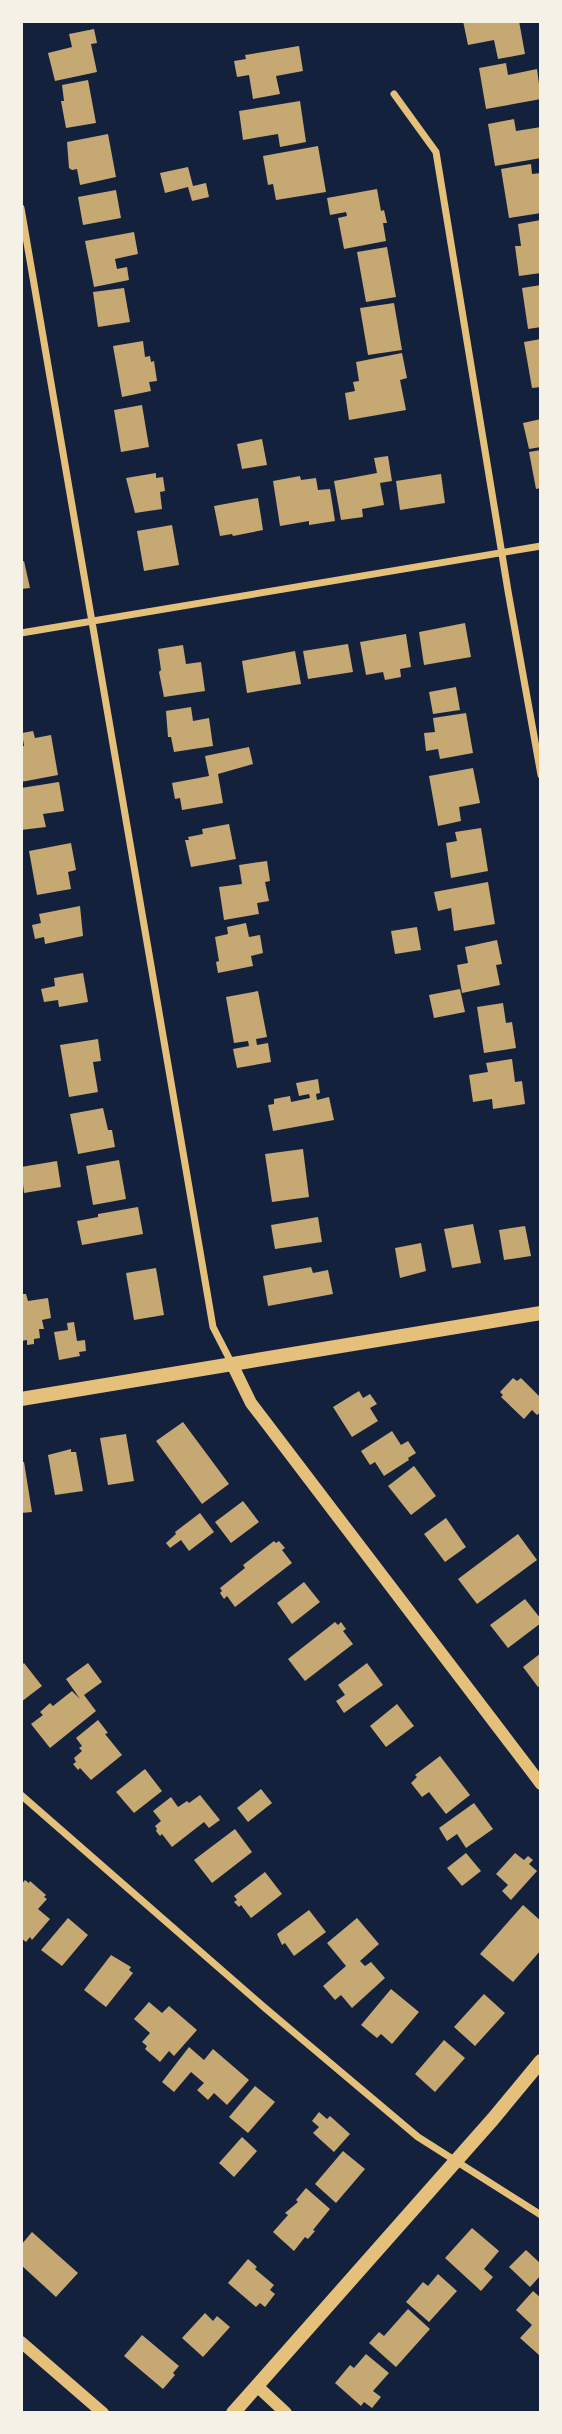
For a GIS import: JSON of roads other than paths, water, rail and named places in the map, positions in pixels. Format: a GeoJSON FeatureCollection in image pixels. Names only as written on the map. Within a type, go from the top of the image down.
{"type":"FeatureCollection","features":[{"type":"Feature","properties":{"kind":"main road"},"geometry":{"type":"LineString","coordinates":[[21,1399],[541,1313]]}},
{"type":"Feature","properties":{"kind":"main road"},"geometry":{"type":"LineString","coordinates":[[233,2413],[541,2061]]}},
{"type":"Feature","properties":{"kind":"street"},"geometry":{"type":"LineString","coordinates":[[394,94],[436,152],[541,775]]}},
{"type":"Feature","properties":{"kind":"street"},"geometry":{"type":"LineString","coordinates":[[21,208],[213,1327],[251,1402],[541,1784]]}},
{"type":"Feature","properties":{"kind":"street"},"geometry":{"type":"LineString","coordinates":[[21,633],[541,546]]}},
{"type":"Feature","properties":{"kind":"street"},"geometry":{"type":"LineString","coordinates":[[21,1796],[418,2137],[541,2214]]}},
{"type":"Feature","properties":{"kind":"street"},"geometry":{"type":"LineString","coordinates":[[21,2342],[103,2413]]}},
{"type":"Feature","properties":{"kind":"street"},"geometry":{"type":"LineString","coordinates":[[257,2386],[286,2413]]}}]}
